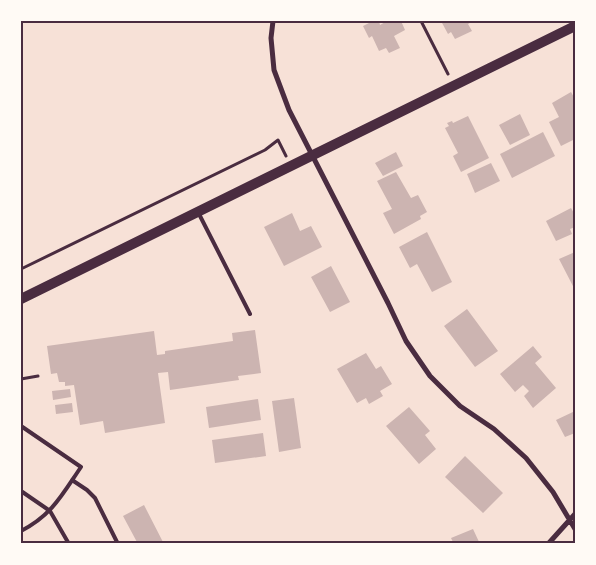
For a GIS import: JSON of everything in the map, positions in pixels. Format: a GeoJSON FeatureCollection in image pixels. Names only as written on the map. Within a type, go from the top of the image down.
{"type":"FeatureCollection","features":[{"type":"Feature","properties":{"kind":"main road"},"geometry":{"type":"LineString","coordinates":[[21,299],[575,26]]}},
{"type":"Feature","properties":{"kind":"street"},"geometry":{"type":"LineString","coordinates":[[273,21],[271,38],[274,70],[289,110],[406,341],[425,369],[460,406],[494,429],[526,458],[553,492],[575,529]]}},
{"type":"Feature","properties":{"kind":"street"},"geometry":{"type":"LineString","coordinates":[[548,544],[575,514]]}},
{"type":"Feature","properties":{"kind":"lane"},"geometry":{"type":"LineString","coordinates":[[198,212],[250,314]]}},
{"type":"Feature","properties":{"kind":"lane"},"geometry":{"type":"LineString","coordinates":[[21,426],[81,467],[50,511],[37,523],[21,531]]}},
{"type":"Feature","properties":{"kind":"lane"},"geometry":{"type":"LineString","coordinates":[[72,480],[88,490],[95,498],[118,544]]}},
{"type":"Feature","properties":{"kind":"lane"},"geometry":{"type":"LineString","coordinates":[[21,491],[50,511],[69,544]]}},
{"type":"Feature","properties":{"kind":"path"},"geometry":{"type":"LineString","coordinates":[[421,21],[453,86]]}},
{"type":"Feature","properties":{"kind":"path"},"geometry":{"type":"LineString","coordinates":[[21,269],[257,154],[278,140],[291,165]]}},
{"type":"Feature","properties":{"kind":"path"},"geometry":{"type":"LineString","coordinates":[[21,379],[38,376]]}},
{"type":"Feature","properties":{"kind":"building"},"geometry":{"type":"Polygon","coordinates":[[[373,21],[379,21],[380,25],[387,21],[401,21],[405,30],[394,36],[400,48],[389,53],[386,48],[379,51],[372,36],[369,38],[363,26],[373,21]]]}},
{"type":"Feature","properties":{"kind":"building"},"geometry":{"type":"Polygon","coordinates":[[[441,21],[473,21],[468,24],[472,31],[455,39],[451,32],[448,34],[441,21]]]}},
{"type":"Feature","properties":{"kind":"building"},"geometry":{"type":"Polygon","coordinates":[[[571,92],[575,99],[575,139],[561,146],[549,122],[559,117],[552,103],[571,92]]]}},
{"type":"Feature","properties":{"kind":"building"},"geometry":{"type":"Polygon","coordinates":[[[520,114],[530,135],[510,145],[499,125],[520,114]]]}},
{"type":"Feature","properties":{"kind":"building"},"geometry":{"type":"Polygon","coordinates":[[[468,116],[489,158],[461,172],[453,156],[458,153],[445,128],[449,126],[447,123],[452,121],[453,123],[468,116]]]}},
{"type":"Feature","properties":{"kind":"building"},"geometry":{"type":"Polygon","coordinates":[[[543,132],[555,156],[512,178],[500,154],[543,132]]]}},
{"type":"Feature","properties":{"kind":"building"},"geometry":{"type":"Polygon","coordinates":[[[396,152],[403,166],[383,176],[375,163],[396,152]]]}},
{"type":"Feature","properties":{"kind":"building"},"geometry":{"type":"Polygon","coordinates":[[[491,163],[500,181],[475,193],[467,174],[491,163]]]}},
{"type":"Feature","properties":{"kind":"building"},"geometry":{"type":"Polygon","coordinates":[[[396,172],[411,198],[418,195],[427,212],[420,216],[421,219],[394,234],[383,213],[392,209],[377,181],[396,172]]]}},
{"type":"Feature","properties":{"kind":"building"},"geometry":{"type":"Polygon","coordinates":[[[571,208],[575,215],[575,227],[570,229],[572,234],[556,241],[546,221],[571,208]]]}},
{"type":"Feature","properties":{"kind":"building"},"geometry":{"type":"Polygon","coordinates":[[[292,213],[300,231],[311,226],[322,247],[284,266],[264,227],[292,213]]]}},
{"type":"Feature","properties":{"kind":"building"},"geometry":{"type":"Polygon","coordinates":[[[427,232],[452,282],[432,292],[417,264],[410,268],[399,247],[427,232]]]}},
{"type":"Feature","properties":{"kind":"building"},"geometry":{"type":"Polygon","coordinates":[[[575,252],[575,290],[559,259],[575,252]]]}},
{"type":"Feature","properties":{"kind":"building"},"geometry":{"type":"Polygon","coordinates":[[[331,266],[350,302],[330,312],[311,277],[331,266]]]}},
{"type":"Feature","properties":{"kind":"building"},"geometry":{"type":"Polygon","coordinates":[[[467,309],[498,351],[475,367],[444,326],[467,309]]]}},
{"type":"Feature","properties":{"kind":"building"},"geometry":{"type":"Polygon","coordinates":[[[255,330],[261,373],[238,376],[239,380],[170,390],[168,372],[158,373],[165,423],[105,433],[103,421],[80,425],[74,385],[65,386],[65,382],[59,382],[57,373],[51,374],[47,346],[154,331],[157,355],[165,354],[165,351],[233,341],[232,333],[255,330]]]}},
{"type":"Feature","properties":{"kind":"building"},"geometry":{"type":"Polygon","coordinates":[[[533,346],[542,357],[535,363],[556,388],[533,408],[524,396],[529,391],[523,385],[515,392],[500,374],[533,346]]]}},
{"type":"Feature","properties":{"kind":"building"},"geometry":{"type":"Polygon","coordinates":[[[366,353],[376,369],[381,366],[392,384],[380,391],[383,396],[369,404],[366,398],[357,403],[337,369],[366,353]]]}},
{"type":"Feature","properties":{"kind":"building"},"geometry":{"type":"Polygon","coordinates":[[[70,389],[71,397],[53,400],[52,391],[70,389]]]}},
{"type":"Feature","properties":{"kind":"building"},"geometry":{"type":"Polygon","coordinates":[[[294,398],[301,448],[279,452],[272,401],[294,398]]]}},
{"type":"Feature","properties":{"kind":"building"},"geometry":{"type":"Polygon","coordinates":[[[258,399],[261,420],[209,428],[206,407],[258,399]]]}},
{"type":"Feature","properties":{"kind":"building"},"geometry":{"type":"Polygon","coordinates":[[[72,403],[73,412],[56,414],[55,405],[72,403]]]}},
{"type":"Feature","properties":{"kind":"building"},"geometry":{"type":"Polygon","coordinates":[[[409,407],[430,431],[425,435],[436,449],[419,464],[386,426],[409,407]]]}},
{"type":"Feature","properties":{"kind":"building"},"geometry":{"type":"Polygon","coordinates":[[[575,411],[575,433],[565,437],[556,420],[575,411]]]}},
{"type":"Feature","properties":{"kind":"building"},"geometry":{"type":"Polygon","coordinates":[[[263,433],[266,456],[215,463],[212,440],[263,433]]]}},
{"type":"Feature","properties":{"kind":"building"},"geometry":{"type":"Polygon","coordinates":[[[465,456],[503,493],[483,513],[445,477],[465,456]]]}},
{"type":"Feature","properties":{"kind":"building"},"geometry":{"type":"Polygon","coordinates":[[[144,505],[164,544],[138,544],[123,516],[144,505]]]}},
{"type":"Feature","properties":{"kind":"building"},"geometry":{"type":"Polygon","coordinates":[[[473,529],[480,544],[454,544],[451,538],[473,529]]]}}]}
